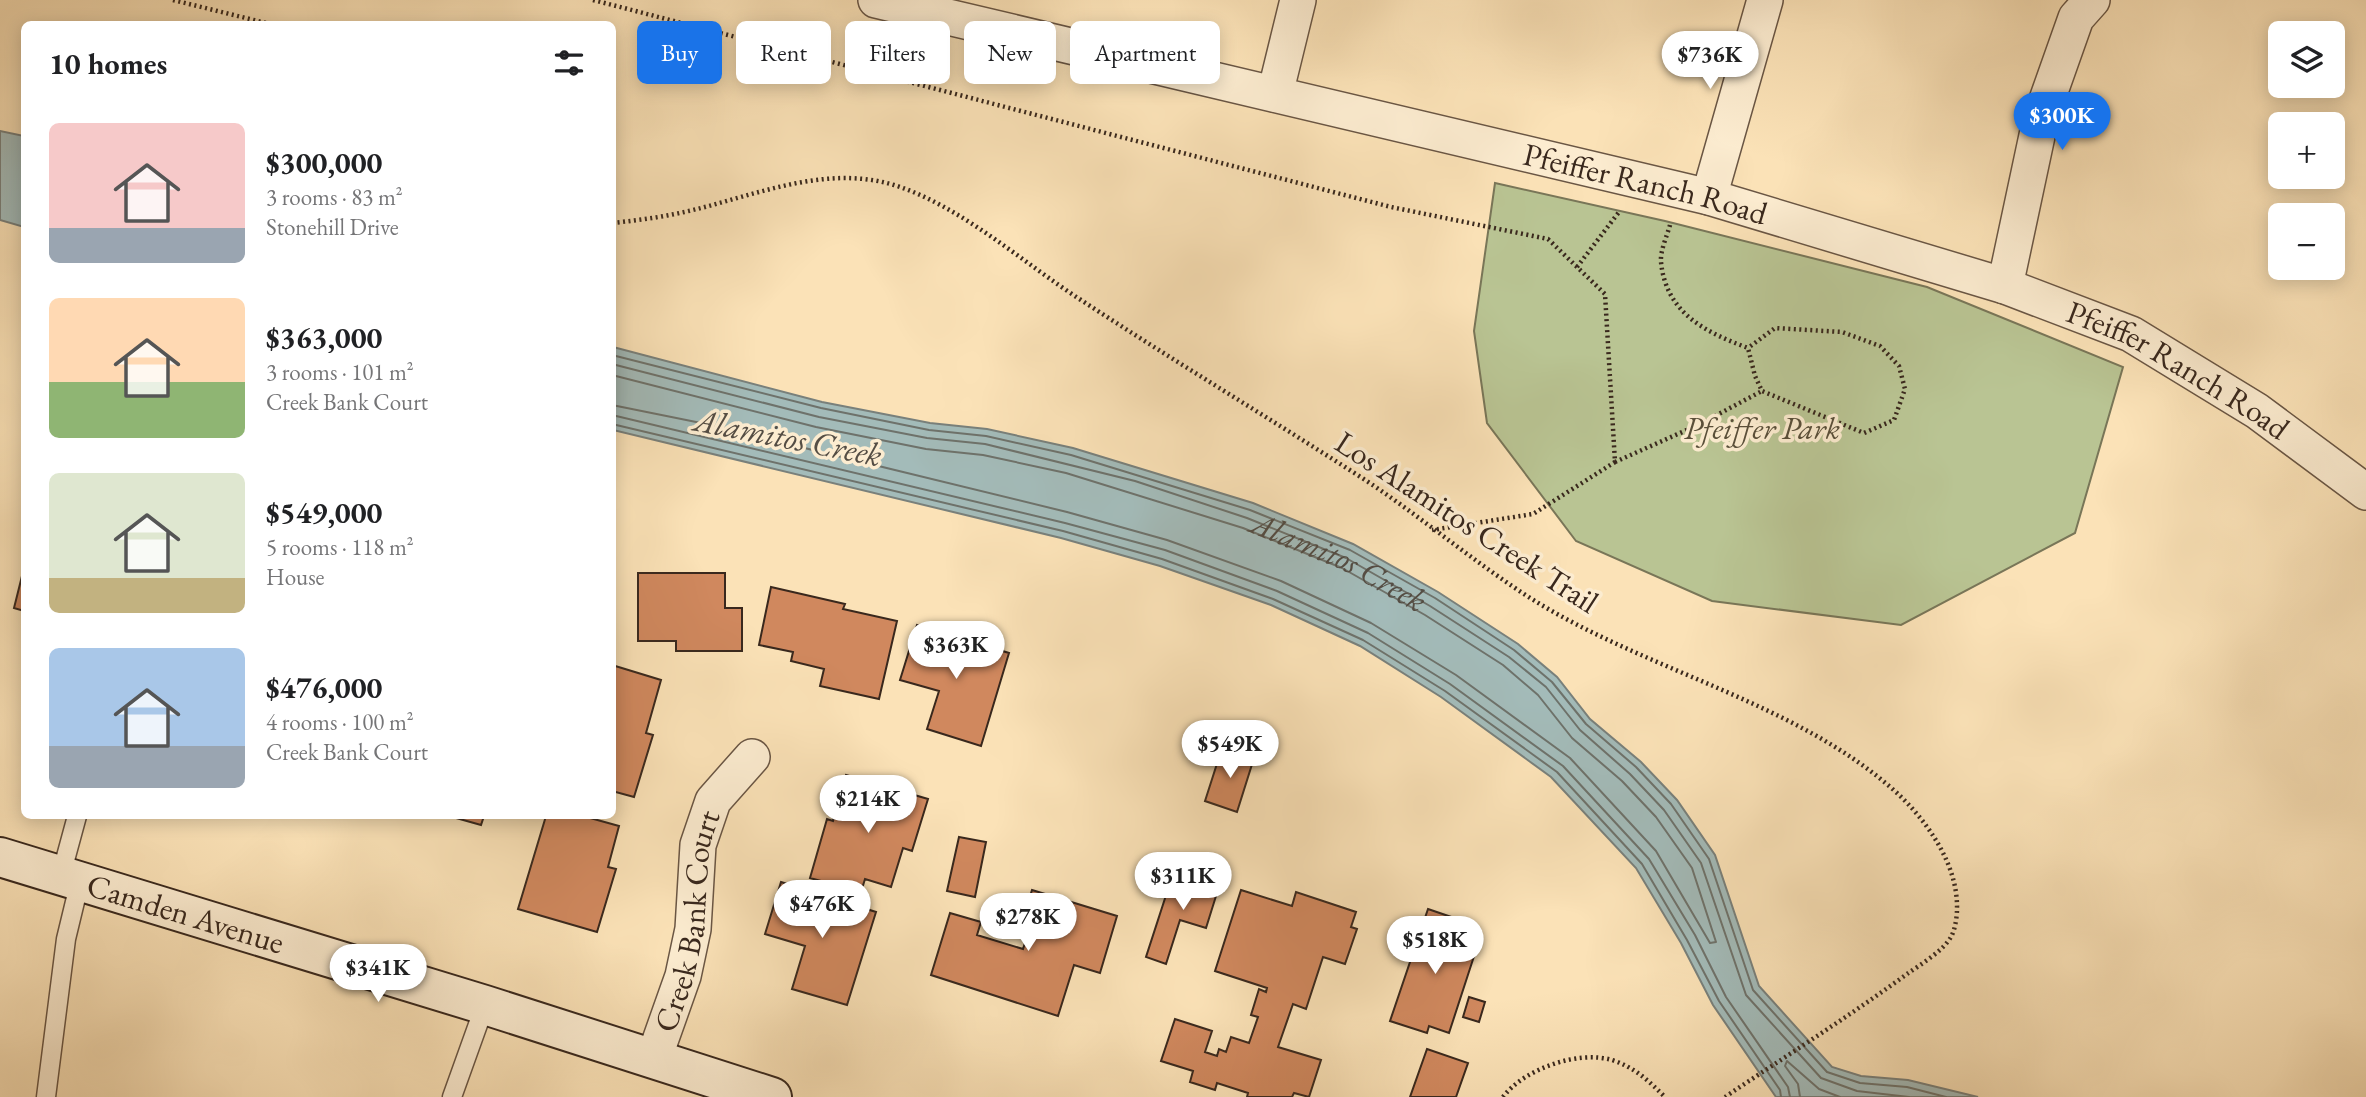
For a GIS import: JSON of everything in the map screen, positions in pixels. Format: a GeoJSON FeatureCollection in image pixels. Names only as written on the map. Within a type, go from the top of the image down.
{"type":"FeatureCollection","features":[{"type":"Feature","properties":{"kind":"street","name":"Pfeiffer Ranch Road"},"geometry":{"type":"LineString","coordinates":[[876,0],[1694,194],[2004,286],[2131,334],[2257,411],[2366,492]]}},
{"type":"Feature","properties":{"kind":"street"},"geometry":{"type":"LineString","coordinates":[[1275,94],[1298,0]]}},
{"type":"Feature","properties":{"kind":"street"},"geometry":{"type":"LineString","coordinates":[[1694,194],[1765,0]]}},
{"type":"Feature","properties":{"kind":"street"},"geometry":{"type":"LineString","coordinates":[[2004,286],[2041,117],[2077,18],[2092,0]]}},
{"type":"Feature","properties":{"kind":"street","name":"Creek Bank Court"},"geometry":{"type":"LineString","coordinates":[[653,1058],[683,976],[694,929],[698,845],[713,801],[752,757]]}},
{"type":"Feature","properties":{"kind":"street","name":"Camden Avenue"},"geometry":{"type":"LineString","coordinates":[[0,857],[485,1005],[772,1097]]}},
{"type":"Feature","properties":{"kind":"lane"},"geometry":{"type":"LineString","coordinates":[[46,1097],[66,939],[77,819]]}},
{"type":"Feature","properties":{"kind":"lane"},"geometry":{"type":"LineString","coordinates":[[452,1097],[485,1005]]}},
{"type":"Feature","properties":{"kind":"path"},"geometry":{"type":"LineString","coordinates":[[173,0],[258,21]]}},
{"type":"Feature","properties":{"kind":"path"},"geometry":{"type":"LineString","coordinates":[[593,0],[1391,207],[1548,239],[1605,294],[1615,462]]}},
{"type":"Feature","properties":{"kind":"path","name":"Los Alamitos Creek Trail"},"geometry":{"type":"LineString","coordinates":[[616,223],[654,219],[760,191],[816,180],[857,177],[895,185],[928,200],[991,236],[1076,297],[1360,476],[1491,572],[1577,625],[1657,664],[1800,726],[1896,793],[1928,827],[1944,855],[1955,888],[1957,913],[1951,937],[1931,957],[1890,987],[1725,1097]]}},
{"type":"Feature","properties":{"kind":"path"},"geometry":{"type":"LineString","coordinates":[[1577,267],[1642,183]]}},
{"type":"Feature","properties":{"kind":"path"},"geometry":{"type":"LineString","coordinates":[[1694,194],[1661,260],[1667,289],[1689,321],[1748,348],[1762,391],[1864,433],[1894,419],[1905,389],[1899,366],[1880,345],[1842,332],[1775,328],[1748,348]]}},
{"type":"Feature","properties":{"kind":"path"},"geometry":{"type":"LineString","coordinates":[[1432,530],[1533,514],[1615,462],[1698,425],[1762,391]]}},
{"type":"Feature","properties":{"kind":"path"},"geometry":{"type":"LineString","coordinates":[[1503,1097],[1524,1079],[1544,1069],[1592,1058],[1610,1059],[1630,1068],[1665,1097]]}},
{"type":"Feature","properties":{"kind":"green space","name":"Pfeiffer Park"},"geometry":{"type":"Polygon","coordinates":[[[1495,183],[1665,221],[1927,287],[2123,367],[2075,533],[1901,625],[1712,601],[1576,541],[1487,423],[1474,331],[1495,183]]]}},
{"type":"Feature","properties":{"kind":"water"},"geometry":{"type":"Polygon","coordinates":[[[0,131],[21,135],[21,226],[0,220],[0,131]]]}},
{"type":"Feature","properties":{"kind":"water","name":"Alamitos Creek"},"geometry":{"type":"Polygon","coordinates":[[[616,348],[822,402],[930,423],[987,429],[1073,448],[1253,503],[1353,544],[1438,592],[1518,644],[1557,677],[1590,719],[1641,762],[1677,800],[1715,855],[1759,986],[1832,1067],[1861,1076],[1908,1080],[1978,1097],[1776,1097],[1713,1005],[1681,943],[1636,868],[1551,777],[1441,697],[1360,646],[1271,605],[1160,566],[1061,538],[616,431],[616,348]]]}},
{"type":"Feature","properties":{"kind":"building"},"geometry":{"type":"Polygon","coordinates":[[[638,573],[725,573],[725,608],[742,608],[742,651],[676,651],[676,641],[638,641],[638,573]]]}},
{"type":"Feature","properties":{"kind":"building"},"geometry":{"type":"Polygon","coordinates":[[[21,580],[21,610],[14,608],[21,580]]]}},
{"type":"Feature","properties":{"kind":"building"},"geometry":{"type":"Polygon","coordinates":[[[771,587],[845,604],[843,609],[897,621],[879,699],[820,686],[824,669],[791,661],[793,652],[759,645],[771,587]]]}},
{"type":"Feature","properties":{"kind":"building"},"geometry":{"type":"Polygon","coordinates":[[[917,625],[1009,653],[981,746],[927,729],[939,691],[900,680],[917,625]]]}},
{"type":"Feature","properties":{"kind":"building"},"geometry":{"type":"Polygon","coordinates":[[[616,666],[661,680],[646,733],[653,735],[634,797],[616,792],[616,666]]]}},
{"type":"Feature","properties":{"kind":"building"},"geometry":{"type":"Polygon","coordinates":[[[1222,748],[1254,758],[1237,812],[1205,801],[1222,748]]]}},
{"type":"Feature","properties":{"kind":"building"},"geometry":{"type":"Polygon","coordinates":[[[846,775],[928,799],[912,851],[903,848],[891,887],[865,879],[861,892],[810,878],[827,819],[833,821],[846,775]]]}},
{"type":"Feature","properties":{"kind":"building"},"geometry":{"type":"Polygon","coordinates":[[[460,819],[483,819],[481,825],[460,819]]]}},
{"type":"Feature","properties":{"kind":"building"},"geometry":{"type":"Polygon","coordinates":[[[545,819],[594,819],[619,826],[608,867],[616,869],[597,932],[518,909],[545,819]]]}},
{"type":"Feature","properties":{"kind":"building"},"geometry":{"type":"Polygon","coordinates":[[[959,837],[986,842],[975,897],[947,891],[959,837]]]}},
{"type":"Feature","properties":{"kind":"building"},"geometry":{"type":"Polygon","coordinates":[[[1192,871],[1221,880],[1206,928],[1180,920],[1166,964],[1146,957],[1170,883],[1187,888],[1192,871]]]}},
{"type":"Feature","properties":{"kind":"building"},"geometry":{"type":"Polygon","coordinates":[[[781,882],[876,912],[847,1005],[792,989],[805,946],[765,934],[781,882]]]}},
{"type":"Feature","properties":{"kind":"building"},"geometry":{"type":"Polygon","coordinates":[[[1032,890],[1117,916],[1100,973],[1074,965],[1058,1016],[931,975],[950,913],[981,922],[977,935],[1023,949],[1031,925],[1022,922],[1032,890]]]}},
{"type":"Feature","properties":{"kind":"building"},"geometry":{"type":"Polygon","coordinates":[[[1241,890],[1292,906],[1296,892],[1356,912],[1351,927],[1357,929],[1345,964],[1323,957],[1306,1009],[1293,1004],[1278,1047],[1321,1060],[1309,1097],[1294,1093],[1292,1097],[1247,1097],[1248,1093],[1217,1083],[1215,1090],[1190,1082],[1193,1071],[1161,1061],[1175,1019],[1212,1031],[1205,1052],[1217,1056],[1219,1049],[1226,1052],[1231,1037],[1249,1043],[1258,1017],[1251,1015],[1259,989],[1266,992],[1267,988],[1215,971],[1241,890]]]}},
{"type":"Feature","properties":{"kind":"building"},"geometry":{"type":"Polygon","coordinates":[[[1428,909],[1460,920],[1455,937],[1478,944],[1449,1033],[1429,1026],[1427,1033],[1390,1021],[1428,909]]]}},
{"type":"Feature","properties":{"kind":"building"},"geometry":{"type":"Polygon","coordinates":[[[1469,997],[1485,1002],[1479,1022],[1463,1017],[1469,997]]]}},
{"type":"Feature","properties":{"kind":"building"},"geometry":{"type":"Polygon","coordinates":[[[1427,1049],[1468,1063],[1456,1097],[1410,1097],[1427,1049]]]}}]}
